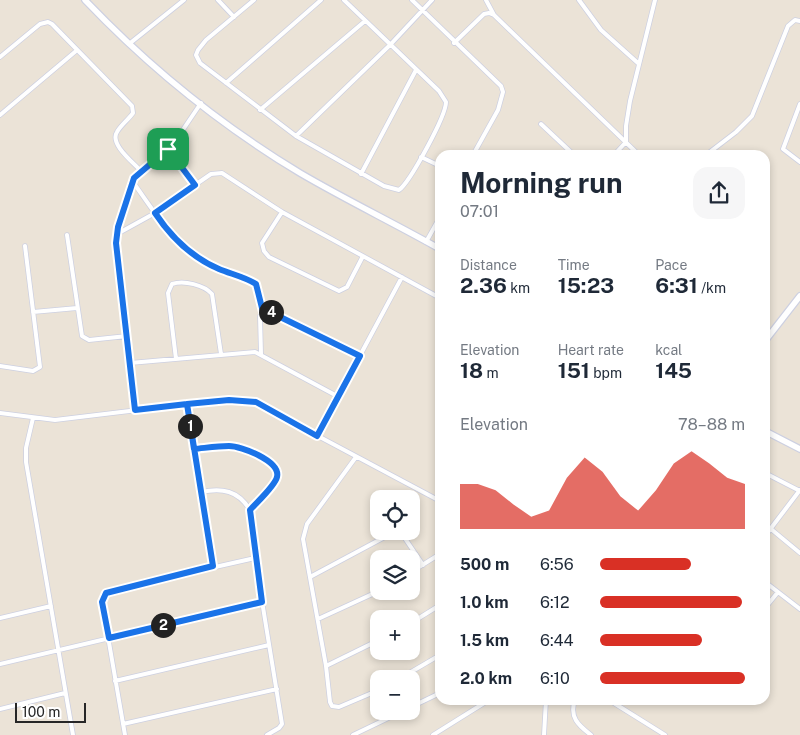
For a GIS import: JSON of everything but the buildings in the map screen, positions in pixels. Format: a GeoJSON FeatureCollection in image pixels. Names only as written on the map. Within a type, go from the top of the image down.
{"type":"FeatureCollection","features":[{"type":"Feature","properties":{"kind":"street"},"geometry":{"type":"LineString","coordinates":[[85,0],[128,45],[201,104],[256,145],[301,174],[435,246]]}},
{"type":"Feature","properties":{"kind":"street"},"geometry":{"type":"LineString","coordinates":[[128,45],[184,0]]}},
{"type":"Feature","properties":{"kind":"street"},"geometry":{"type":"LineString","coordinates":[[218,0],[234,17]]}},
{"type":"Feature","properties":{"kind":"street"},"geometry":{"type":"LineString","coordinates":[[254,0],[202,44],[196,55],[200,63],[296,136],[361,174],[387,187],[399,190],[422,157],[445,111],[446,102],[439,91],[344,0]]}},
{"type":"Feature","properties":{"kind":"street"},"geometry":{"type":"LineString","coordinates":[[226,83],[321,0]]}},
{"type":"Feature","properties":{"kind":"street"},"geometry":{"type":"LineString","coordinates":[[412,0],[454,43],[501,86],[503,92],[498,110],[477,150]]}},
{"type":"Feature","properties":{"kind":"street"},"geometry":{"type":"LineString","coordinates":[[296,136],[390,45],[432,0]]}},
{"type":"Feature","properties":{"kind":"street"},"geometry":{"type":"LineString","coordinates":[[486,0],[491,5],[494,15]]}},
{"type":"Feature","properties":{"kind":"street"},"geometry":{"type":"LineString","coordinates":[[579,0],[601,30],[639,64]]}},
{"type":"Feature","properties":{"kind":"street"},"geometry":{"type":"LineString","coordinates":[[619,150],[626,142],[627,116],[655,0]]}},
{"type":"Feature","properties":{"kind":"street"},"geometry":{"type":"LineString","coordinates":[[454,43],[484,14],[494,15],[634,150]]}},
{"type":"Feature","properties":{"kind":"street"},"geometry":{"type":"LineString","coordinates":[[713,150],[736,132],[752,116],[788,26],[795,20],[800,21]]}},
{"type":"Feature","properties":{"kind":"street"},"geometry":{"type":"LineString","coordinates":[[260,110],[365,21]]}},
{"type":"Feature","properties":{"kind":"street"},"geometry":{"type":"LineString","coordinates":[[0,57],[43,22],[52,24],[133,109],[131,117],[116,133],[115,139],[118,146],[141,171]]}},
{"type":"Feature","properties":{"kind":"street"},"geometry":{"type":"LineString","coordinates":[[0,115],[76,51]]}},
{"type":"Feature","properties":{"kind":"street"},"geometry":{"type":"LineString","coordinates":[[361,174],[416,70]]}},
{"type":"Feature","properties":{"kind":"street"},"geometry":{"type":"LineString","coordinates":[[135,410],[116,234],[133,182],[141,171],[168,149],[201,104]]}},
{"type":"Feature","properties":{"kind":"street"},"geometry":{"type":"LineString","coordinates":[[800,104],[783,149],[800,162]]}},
{"type":"Feature","properties":{"kind":"street"},"geometry":{"type":"LineString","coordinates":[[540,124],[569,150]]}},
{"type":"Feature","properties":{"kind":"street"},"geometry":{"type":"LineString","coordinates":[[168,149],[195,185]]}},
{"type":"Feature","properties":{"kind":"street"},"geometry":{"type":"LineString","coordinates":[[422,157],[435,164]]}},
{"type":"Feature","properties":{"kind":"street"},"geometry":{"type":"LineString","coordinates":[[116,234],[155,213],[211,174],[222,173],[282,212],[435,295]]}},
{"type":"Feature","properties":{"kind":"street"},"geometry":{"type":"LineString","coordinates":[[133,182],[170,233],[191,253],[217,269],[256,284],[263,312],[260,316],[261,354]]}},
{"type":"Feature","properties":{"kind":"street"},"geometry":{"type":"LineString","coordinates":[[282,212],[262,243],[264,251],[269,257],[341,291],[348,285],[363,256]]}},
{"type":"Feature","properties":{"kind":"street"},"geometry":{"type":"LineString","coordinates":[[426,242],[435,226]]}},
{"type":"Feature","properties":{"kind":"street"},"geometry":{"type":"LineString","coordinates":[[67,235],[79,330],[86,339],[127,336]]}},
{"type":"Feature","properties":{"kind":"street"},"geometry":{"type":"LineString","coordinates":[[0,366],[33,371],[39,369],[40,360],[25,246]]}},
{"type":"Feature","properties":{"kind":"street"},"geometry":{"type":"LineString","coordinates":[[317,436],[402,277]]}},
{"type":"Feature","properties":{"kind":"street"},"geometry":{"type":"LineString","coordinates":[[176,358],[168,292],[172,284],[180,282],[201,287],[212,294],[221,354]]}},
{"type":"Feature","properties":{"kind":"street"},"geometry":{"type":"LineString","coordinates":[[770,335],[799,301]]}},
{"type":"Feature","properties":{"kind":"street"},"geometry":{"type":"LineString","coordinates":[[33,312],[77,308]]}},
{"type":"Feature","properties":{"kind":"street"},"geometry":{"type":"LineString","coordinates":[[263,312],[272,313],[360,356]]}},
{"type":"Feature","properties":{"kind":"street"},"geometry":{"type":"LineString","coordinates":[[130,364],[248,352],[261,354],[338,396]]}},
{"type":"Feature","properties":{"kind":"street"},"geometry":{"type":"LineString","coordinates":[[0,413],[54,420],[229,400],[256,402],[435,498]]}},
{"type":"Feature","properties":{"kind":"street"},"geometry":{"type":"LineString","coordinates":[[187,404],[213,566]]}},
{"type":"Feature","properties":{"kind":"street"},"geometry":{"type":"LineString","coordinates":[[33,418],[26,448],[26,462],[73,735]]}},
{"type":"Feature","properties":{"kind":"street"},"geometry":{"type":"LineString","coordinates":[[770,434],[800,450]]}},
{"type":"Feature","properties":{"kind":"street"},"geometry":{"type":"LineString","coordinates":[[194,449],[234,447],[245,450],[272,463],[277,477],[250,510]]}},
{"type":"Feature","properties":{"kind":"street"},"geometry":{"type":"LineString","coordinates":[[356,457],[304,528],[303,538],[326,666],[328,696],[332,706],[339,707],[370,694]]}},
{"type":"Feature","properties":{"kind":"street"},"geometry":{"type":"LineString","coordinates":[[770,476],[800,491],[771,529],[800,553]]}},
{"type":"Feature","properties":{"kind":"street"},"geometry":{"type":"LineString","coordinates":[[201,492],[222,489],[233,493],[250,510],[255,558],[282,724],[267,735]]}},
{"type":"Feature","properties":{"kind":"street"},"geometry":{"type":"LineString","coordinates":[[310,577],[381,540]]}},
{"type":"Feature","properties":{"kind":"street"},"geometry":{"type":"LineString","coordinates":[[405,540],[423,565]]}},
{"type":"Feature","properties":{"kind":"street"},"geometry":{"type":"LineString","coordinates":[[420,567],[435,557]]}},
{"type":"Feature","properties":{"kind":"street"},"geometry":{"type":"LineString","coordinates":[[125,735],[102,602],[106,593],[213,566],[255,558]]}},
{"type":"Feature","properties":{"kind":"street"},"geometry":{"type":"LineString","coordinates":[[770,586],[800,609]]}},
{"type":"Feature","properties":{"kind":"street"},"geometry":{"type":"LineString","coordinates":[[770,602],[778,592]]}},
{"type":"Feature","properties":{"kind":"street"},"geometry":{"type":"LineString","coordinates":[[318,619],[370,595]]}},
{"type":"Feature","properties":{"kind":"street"},"geometry":{"type":"LineString","coordinates":[[0,664],[262,602]]}},
{"type":"Feature","properties":{"kind":"street"},"geometry":{"type":"LineString","coordinates":[[0,618],[51,606]]}},
{"type":"Feature","properties":{"kind":"street"},"geometry":{"type":"LineString","coordinates":[[420,617],[435,608]]}},
{"type":"Feature","properties":{"kind":"street"},"geometry":{"type":"LineString","coordinates":[[326,666],[370,644]]}},
{"type":"Feature","properties":{"kind":"street"},"geometry":{"type":"LineString","coordinates":[[115,681],[269,645]]}},
{"type":"Feature","properties":{"kind":"street"},"geometry":{"type":"LineString","coordinates":[[414,670],[435,658]]}},
{"type":"Feature","properties":{"kind":"street"},"geometry":{"type":"LineString","coordinates":[[123,724],[277,689]]}},
{"type":"Feature","properties":{"kind":"street"},"geometry":{"type":"LineString","coordinates":[[0,709],[66,693]]}},
{"type":"Feature","properties":{"kind":"street"},"geometry":{"type":"LineString","coordinates":[[420,703],[435,695]]}},
{"type":"Feature","properties":{"kind":"street"},"geometry":{"type":"LineString","coordinates":[[433,735],[481,705]]}},
{"type":"Feature","properties":{"kind":"street"},"geometry":{"type":"LineString","coordinates":[[544,735],[546,705]]}},
{"type":"Feature","properties":{"kind":"street"},"geometry":{"type":"LineString","coordinates":[[573,705],[571,710],[573,716],[590,735]]}},
{"type":"Feature","properties":{"kind":"street"},"geometry":{"type":"LineString","coordinates":[[617,705],[665,735]]}},
{"type":"Feature","properties":{"kind":"street"},"geometry":{"type":"LineString","coordinates":[[353,735],[384,720]]}},
{"type":"Feature","properties":{"kind":"route"},"geometry":{"type":"LineString","coordinates":[[168,149],[134,178],[116,234],[116,243],[135,410],[187,404],[194,449],[213,566],[106,593],[103,596],[102,602],[109,638],[262,602],[250,510],[274,483],[277,477],[275,467],[272,463],[240,448],[228,446],[194,449],[187,404],[239,399],[256,402],[317,436],[360,356],[272,313],[263,312],[256,284],[202,261],[170,233],[155,213],[195,185],[168,149]]}}]}
